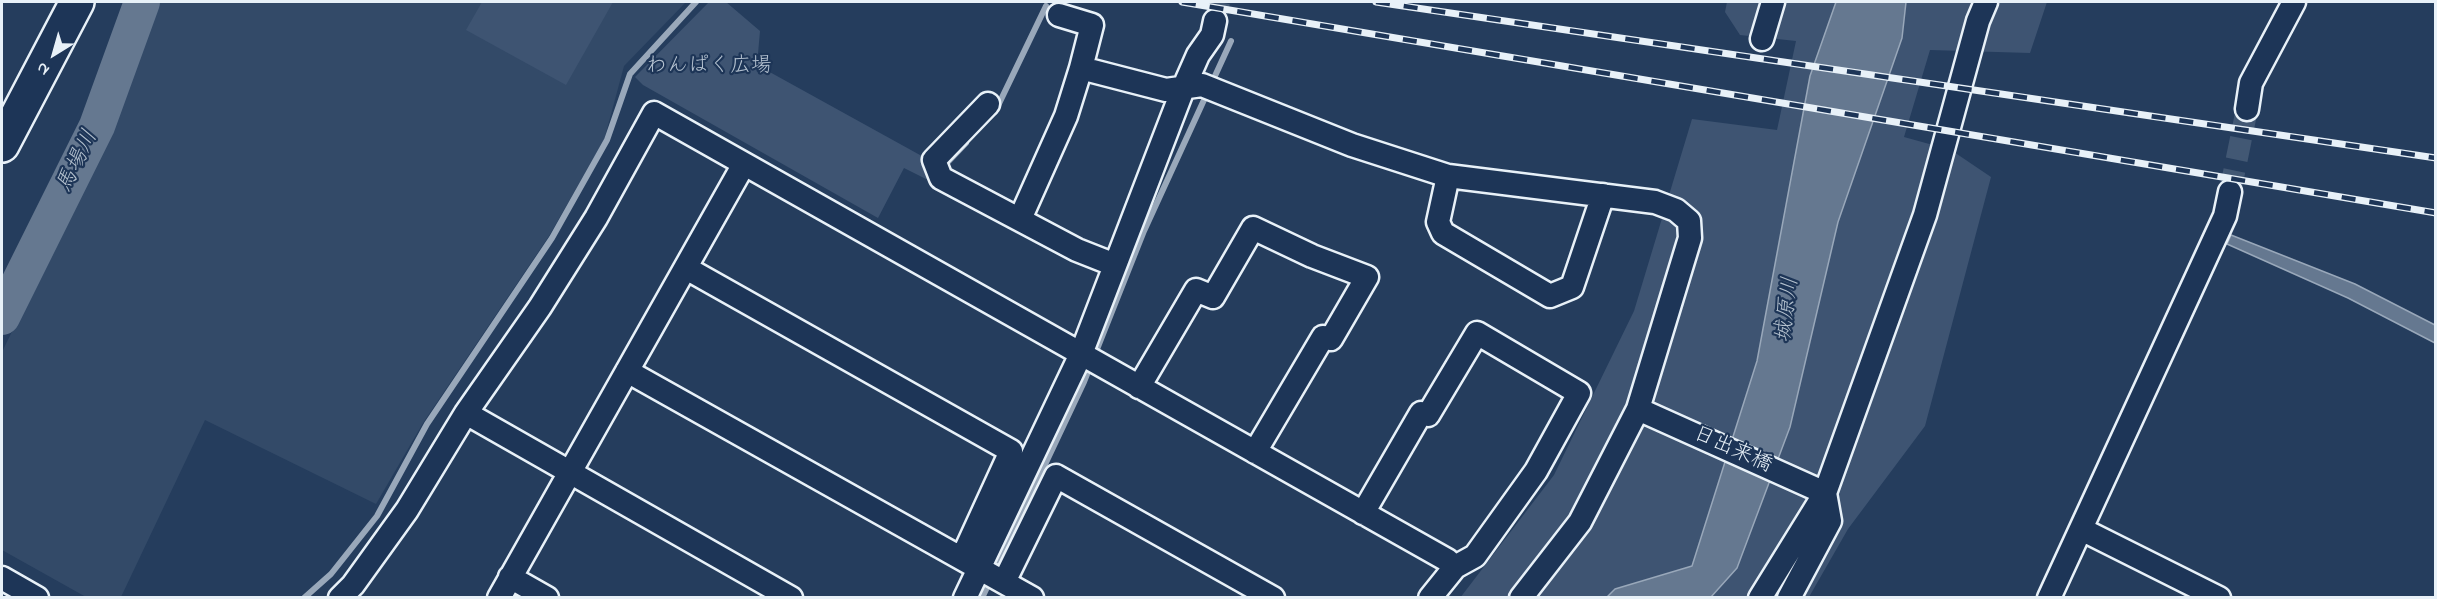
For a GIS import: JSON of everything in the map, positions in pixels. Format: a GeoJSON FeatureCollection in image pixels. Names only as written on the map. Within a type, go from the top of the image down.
{"type":"FeatureCollection","features":[{"type":"Feature","properties":{"kind":"main road"},"geometry":{"type":"LineString","coordinates":[[2,145],[77,2]]}},
{"type":"Feature","properties":{"kind":"street"},"geometry":{"type":"LineString","coordinates":[[1762,39],[1773,2]]}},
{"type":"Feature","properties":{"kind":"street"},"geometry":{"type":"LineString","coordinates":[[1760,597],[1825,493],[1925,216],[1978,21],[1986,2]]}},
{"type":"Feature","properties":{"kind":"street"},"geometry":{"type":"LineString","coordinates":[[2247,109],[2251,83],[2294,2]]}},
{"type":"Feature","properties":{"kind":"street"},"geometry":{"type":"LineString","coordinates":[[1020,219],[1066,116],[1092,25],[1059,15]]}},
{"type":"Feature","properties":{"kind":"street"},"geometry":{"type":"LineString","coordinates":[[982,570],[1089,358],[1115,265],[1200,88],[1198,55],[1212,35],[1215,21]]}},
{"type":"Feature","properties":{"kind":"street"},"geometry":{"type":"LineString","coordinates":[[1081,69],[1166,90],[1200,88],[1352,145],[1448,176],[1656,201],[1676,210],[1689,221],[1690,238],[1638,409],[1580,522],[1521,597]]}},
{"type":"Feature","properties":{"kind":"street"},"geometry":{"type":"LineString","coordinates":[[988,104],[934,160],[941,178],[1077,250],[1115,265]]}},
{"type":"Feature","properties":{"kind":"street"},"geometry":{"type":"LineString","coordinates":[[340,597],[353,585],[407,510],[466,413],[540,307],[596,218],[654,113],[1447,560],[1455,567]]}},
{"type":"Feature","properties":{"kind":"street"},"geometry":{"type":"LineString","coordinates":[[499,597],[744,164]]}},
{"type":"Feature","properties":{"kind":"street"},"geometry":{"type":"LineString","coordinates":[[1448,176],[1438,222],[1443,233],[1550,296],[1572,287],[1604,195]]}},
{"type":"Feature","properties":{"kind":"street"},"geometry":{"type":"LineString","coordinates":[[2049,597],[2225,216],[2230,192]]}},
{"type":"Feature","properties":{"kind":"street"},"geometry":{"type":"LineString","coordinates":[[1139,387],[1196,290],[1213,297],[1254,228],[1312,256],[1367,277],[1331,339],[1323,337],[1256,452]]}},
{"type":"Feature","properties":{"kind":"street"},"geometry":{"type":"LineString","coordinates":[[686,268],[1011,451],[982,570]]}},
{"type":"Feature","properties":{"kind":"street"},"geometry":{"type":"LineString","coordinates":[[1362,513],[1421,413],[1428,415],[1477,333],[1579,393],[1536,471],[1475,556],[1455,567],[1430,597]]}},
{"type":"Feature","properties":{"kind":"street"},"geometry":{"type":"LineString","coordinates":[[627,371],[1032,597]]}},
{"type":"Feature","properties":{"kind":"street","name":"日出来橋"},"geometry":{"type":"LineString","coordinates":[[1638,409],[1825,493]]}},
{"type":"Feature","properties":{"kind":"street"},"geometry":{"type":"LineString","coordinates":[[466,413],[791,597]]}},
{"type":"Feature","properties":{"kind":"street"},"geometry":{"type":"LineString","coordinates":[[964,597],[982,570],[1056,476],[1273,597]]}},
{"type":"Feature","properties":{"kind":"street"},"geometry":{"type":"LineString","coordinates":[[1789,597],[1830,521],[1825,493]]}},
{"type":"Feature","properties":{"kind":"street"},"geometry":{"type":"LineString","coordinates":[[2081,529],[2219,597]]}},
{"type":"Feature","properties":{"kind":"street"},"geometry":{"type":"LineString","coordinates":[[510,577],[547,597]]}},
{"type":"Feature","properties":{"kind":"street"},"geometry":{"type":"LineString","coordinates":[[2,578],[36,597]]}},
{"type":"Feature","properties":{"kind":"shaded area"},"geometry":{"type":"Polygon","coordinates":[[[158,2],[686,2],[624,66],[604,140],[549,236],[423,423],[376,504],[205,420],[121,597],[86,597],[2,550],[2,352],[121,109],[158,2]]]}},
{"type":"Feature","properties":{"kind":"green space"},"geometry":{"type":"Polygon","coordinates":[[[482,2],[613,2],[566,85],[466,30],[482,2]]]}},
{"type":"Feature","properties":{"kind":"green space","name":"わんぱく広場"},"geometry":{"type":"Polygon","coordinates":[[[709,2],[726,2],[760,31],[757,65],[929,160],[934,173],[930,181],[904,168],[878,218],[643,85],[635,77],[709,2]]]}},
{"type":"Feature","properties":{"kind":"green space"},"geometry":{"type":"Polygon","coordinates":[[[1727,2],[1836,2],[1810,76],[1757,361],[1692,566],[1615,589],[1606,597],[1460,598],[1554,475],[1634,311],[1692,119],[1777,130],[1796,41],[1740,35],[1725,12],[1727,2]]]}},
{"type":"Feature","properties":{"kind":"green space"},"geometry":{"type":"Polygon","coordinates":[[[1906,2],[2047,2],[2030,53],[1930,50],[1904,137],[1951,150],[1991,177],[1925,426],[1848,529],[1809,597],[1711,598],[1737,568],[1790,427],[1838,222],[1902,38],[1906,2]]]}},
{"type":"Feature","properties":{"kind":"water","name":"城原川"},"geometry":{"type":"Polygon","coordinates":[[[1836,2],[1906,2],[1902,38],[1838,222],[1790,427],[1737,568],[1711,597],[1606,598],[1615,589],[1692,566],[1757,361],[1810,76],[1836,2]]]}},
{"type":"Feature","properties":{"kind":"water"},"geometry":{"type":"Polygon","coordinates":[[[2231,235],[2355,284],[2435,325],[2435,343],[2348,298],[2227,244],[2231,235]]]}},
{"type":"Feature","properties":{"kind":"waterway","name":"馬場川"},"geometry":{"type":"LineString","coordinates":[[2,317],[97,126],[142,2]]}},
{"type":"Feature","properties":{"kind":"waterway"},"geometry":{"type":"LineString","coordinates":[[304,598],[331,574],[377,516],[427,424],[552,238],[607,140],[630,74],[696,2]]}},
{"type":"Feature","properties":{"kind":"waterway"},"geometry":{"type":"LineString","coordinates":[[995,112],[1046,6]]}},
{"type":"Feature","properties":{"kind":"waterway"},"geometry":{"type":"LineString","coordinates":[[982,598],[1084,382],[1144,231],[1231,41]]}},
{"type":"Feature","properties":{"kind":"waterway"},"geometry":{"type":"LineString","coordinates":[[945,165],[966,143]]}},
{"type":"Feature","properties":{"kind":"tunnel"},"geometry":{"type":"LineString","coordinates":[[1215,21],[1219,2]]}},
{"type":"Feature","properties":{"kind":"tunnel"},"geometry":{"type":"LineString","coordinates":[[2230,192],[2247,109]]}},
{"type":"Feature","properties":{"kind":"railway"},"geometry":{"type":"LineString","coordinates":[[1182,2],[2436,213]]}},
{"type":"Feature","properties":{"kind":"railway"},"geometry":{"type":"LineString","coordinates":[[1376,2],[2436,158]]}}]}
